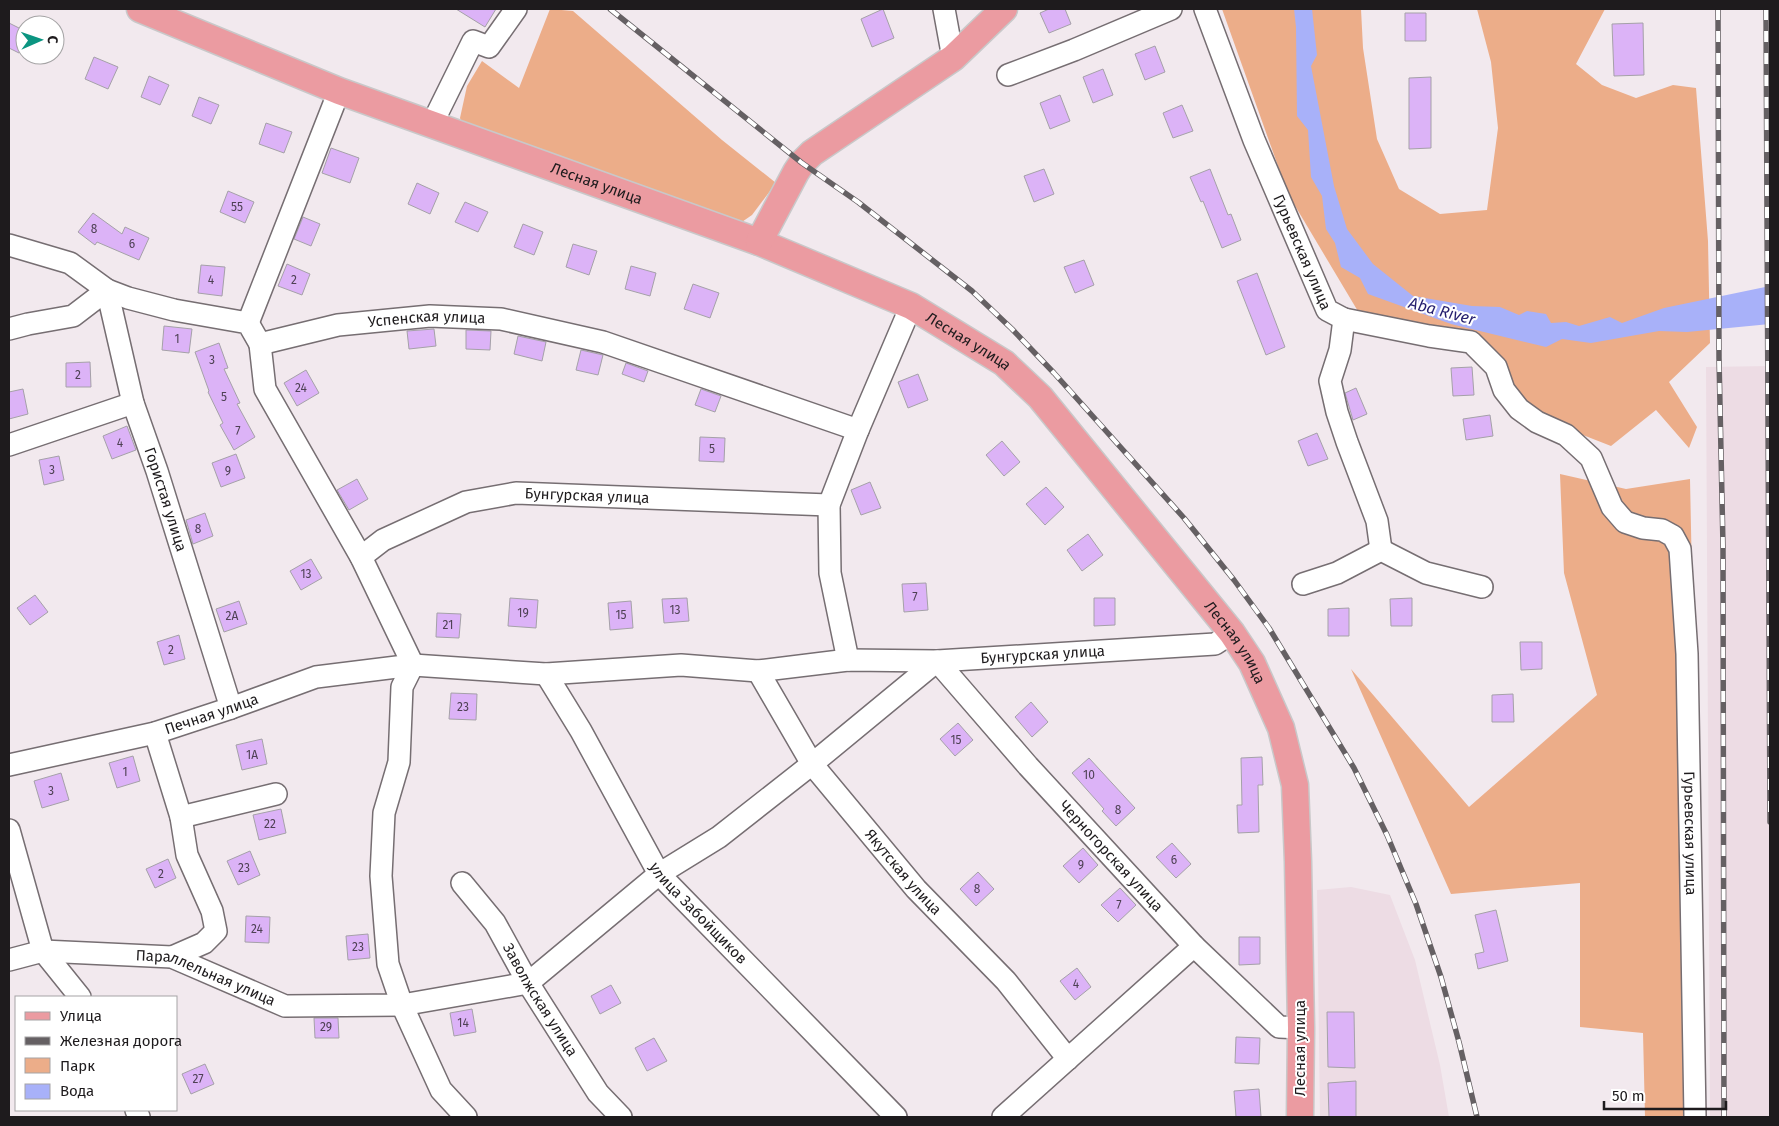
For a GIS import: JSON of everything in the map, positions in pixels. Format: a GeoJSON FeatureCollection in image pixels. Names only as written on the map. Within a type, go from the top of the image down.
{"type":"FeatureCollection","features":[{"type":"Feature","properties":{"kind":"main road","name":"Лесная улица"},"geometry":{"type":"LineString","coordinates":[[140,9],[339,91],[759,242],[911,306],[1004,363],[1040,396],[1232,633],[1252,663],[1281,728],[1295,785],[1299,872],[1300,1117]]}},
{"type":"Feature","properties":{"kind":"main road"},"geometry":{"type":"LineString","coordinates":[[759,242],[799,167],[812,152],[953,58],[1004,9]]}},
{"type":"Feature","properties":{"kind":"street"},"geometry":{"type":"LineString","coordinates":[[432,124],[473,41],[488,47],[516,9]]}},
{"type":"Feature","properties":{"kind":"street"},"geometry":{"type":"LineString","coordinates":[[944,9],[953,58]]}},
{"type":"Feature","properties":{"kind":"street"},"geometry":{"type":"LineString","coordinates":[[1008,75],[1074,50],[1171,9]]}},
{"type":"Feature","properties":{"kind":"street","name":"Гурьевская улица"},"geometry":{"type":"LineString","coordinates":[[1205,9],[1254,140],[1327,310],[1344,319],[1429,336],[1471,342],[1496,367],[1504,390],[1520,409],[1537,422],[1566,435],[1591,458],[1612,507],[1625,522],[1643,528],[1662,530],[1673,536],[1680,548],[1687,654],[1695,1117]]}},
{"type":"Feature","properties":{"kind":"street"},"geometry":{"type":"LineString","coordinates":[[248,323],[339,91]]}},
{"type":"Feature","properties":{"kind":"street"},"geometry":{"type":"LineString","coordinates":[[9,245],[70,263],[107,290],[128,298],[174,310],[248,323]]}},
{"type":"Feature","properties":{"kind":"street"},"geometry":{"type":"LineString","coordinates":[[9,329],[73,316],[107,290]]}},
{"type":"Feature","properties":{"kind":"street","name":"Гористая улица"},"geometry":{"type":"LineString","coordinates":[[107,290],[133,403],[157,471],[231,708]]}},
{"type":"Feature","properties":{"kind":"street"},"geometry":{"type":"LineString","coordinates":[[848,660],[830,573],[829,505],[858,430],[911,306]]}},
{"type":"Feature","properties":{"kind":"street","name":"Успенская улица"},"geometry":{"type":"LineString","coordinates":[[260,344],[347,324],[430,316],[501,319],[603,342],[858,430]]}},
{"type":"Feature","properties":{"kind":"street","name":"Гурьевская улица"},"geometry":{"type":"LineString","coordinates":[[1344,319],[1340,350],[1330,381],[1337,412],[1347,442],[1377,521],[1381,550]]}},
{"type":"Feature","properties":{"kind":"street"},"geometry":{"type":"LineString","coordinates":[[248,323],[260,344],[265,389],[362,557],[413,665],[402,687],[399,762],[384,813],[381,876],[388,964],[402,1005],[441,1090],[466,1117]]}},
{"type":"Feature","properties":{"kind":"street"},"geometry":{"type":"LineString","coordinates":[[9,445],[133,403]]}},
{"type":"Feature","properties":{"kind":"street","name":"Бунгурская улица"},"geometry":{"type":"LineString","coordinates":[[362,557],[383,540],[466,502],[516,493],[829,505]]}},
{"type":"Feature","properties":{"kind":"street"},"geometry":{"type":"LineString","coordinates":[[1303,584],[1337,573],[1381,550],[1426,573],[1482,587]]}},
{"type":"Feature","properties":{"kind":"street","name":"Бунгурская улица"},"geometry":{"type":"LineString","coordinates":[[413,665],[546,674],[681,665],[758,671],[848,660],[937,661],[1215,644],[1232,633]]}},
{"type":"Feature","properties":{"kind":"street"},"geometry":{"type":"LineString","coordinates":[[528,983],[659,874],[719,837],[812,764],[937,661]]}},
{"type":"Feature","properties":{"kind":"street","name":"Черногорская улица"},"geometry":{"type":"LineString","coordinates":[[937,661],[1028,766],[1194,946],[1279,1027],[1301,1028]]}},
{"type":"Feature","properties":{"kind":"street","name":"Печная улица"},"geometry":{"type":"LineString","coordinates":[[9,765],[155,733],[316,677],[413,665]]}},
{"type":"Feature","properties":{"kind":"street","name":"Якутская улица"},"geometry":{"type":"LineString","coordinates":[[758,671],[812,764],[916,890],[1006,981],[1068,1059]]}},
{"type":"Feature","properties":{"kind":"street","name":"улица Забойщиков"},"geometry":{"type":"LineString","coordinates":[[546,674],[581,731],[659,874],[896,1117]]}},
{"type":"Feature","properties":{"kind":"street"},"geometry":{"type":"LineString","coordinates":[[155,733],[180,816],[187,855],[212,911],[216,931],[204,943],[172,957]]}},
{"type":"Feature","properties":{"kind":"street"},"geometry":{"type":"LineString","coordinates":[[180,816],[276,794]]}},
{"type":"Feature","properties":{"kind":"street"},"geometry":{"type":"LineString","coordinates":[[9,830],[43,951],[79,996]]}},
{"type":"Feature","properties":{"kind":"street","name":"Заволжская улица"},"geometry":{"type":"LineString","coordinates":[[462,883],[495,923],[528,983],[598,1093],[621,1117]]}},
{"type":"Feature","properties":{"kind":"street"},"geometry":{"type":"LineString","coordinates":[[1003,1117],[1194,946]]}},
{"type":"Feature","properties":{"kind":"street","name":"Параллельная улица"},"geometry":{"type":"LineString","coordinates":[[9,960],[43,951],[172,957],[285,1006],[402,1005],[528,983]]}},
{"type":"Feature","properties":{"kind":"shaded area"},"geometry":{"type":"Polygon","coordinates":[[[1770,366],[1770,1117],[1710,1117],[1706,367],[1770,366]]]}},
{"type":"Feature","properties":{"kind":"shaded area"},"geometry":{"type":"Polygon","coordinates":[[[1351,887],[1390,895],[1415,960],[1440,1065],[1449,1117],[1320,1117],[1317,890],[1351,887]]]}},
{"type":"Feature","properties":{"kind":"green space"},"geometry":{"type":"Polygon","coordinates":[[[550,9],[573,11],[722,140],[776,183],[752,215],[736,226],[467,136],[460,118],[467,86],[482,61],[519,88],[550,9]]]}},
{"type":"Feature","properties":{"kind":"green space"},"geometry":{"type":"Polygon","coordinates":[[[1222,9],[1361,9],[1363,48],[1377,139],[1399,189],[1440,214],[1487,210],[1498,128],[1491,62],[1477,9],[1605,9],[1576,64],[1602,85],[1636,98],[1673,85],[1696,88],[1708,241],[1710,343],[1669,382],[1697,427],[1689,448],[1656,410],[1611,446],[1565,428],[1510,402],[1493,353],[1359,313],[1288,194],[1222,9]]]}},
{"type":"Feature","properties":{"kind":"green space"},"geometry":{"type":"Polygon","coordinates":[[[1560,474],[1626,489],[1690,479],[1703,1117],[1645,1117],[1643,1033],[1580,1027],[1580,883],[1451,894],[1351,669],[1469,807],[1597,695],[1564,573],[1560,474]]]}},
{"type":"Feature","properties":{"kind":"water","name":"Aba River"},"geometry":{"type":"Polygon","coordinates":[[[1294,9],[1312,9],[1317,55],[1311,66],[1334,186],[1347,229],[1373,264],[1413,296],[1472,306],[1500,307],[1519,315],[1527,311],[1546,314],[1551,323],[1566,322],[1579,326],[1610,317],[1622,323],[1664,308],[1770,286],[1770,324],[1687,332],[1659,331],[1591,343],[1562,339],[1546,347],[1451,324],[1368,294],[1360,278],[1341,267],[1335,243],[1326,229],[1322,196],[1311,177],[1308,130],[1297,116],[1294,9]]]}},
{"type":"Feature","properties":{"kind":"building"},"geometry":{"type":"Polygon","coordinates":[[[456,9],[496,9],[485,27],[456,9]]]}},
{"type":"Feature","properties":{"kind":"building"},"geometry":{"type":"Polygon","coordinates":[[[883,9],[894,38],[872,47],[861,19],[883,9]]]}},
{"type":"Feature","properties":{"kind":"building"},"geometry":{"type":"Polygon","coordinates":[[[1049,9],[1065,9],[1071,24],[1049,33],[1040,13],[1049,9]]]}},
{"type":"Feature","properties":{"kind":"building"},"geometry":{"type":"Polygon","coordinates":[[[1405,13],[1426,13],[1426,41],[1405,41],[1405,13]]]}},
{"type":"Feature","properties":{"kind":"building"},"geometry":{"type":"Polygon","coordinates":[[[9,23],[15,26],[15,51],[9,48],[9,23]]]}},
{"type":"Feature","properties":{"kind":"building"},"geometry":{"type":"Polygon","coordinates":[[[1643,23],[1644,75],[1614,76],[1612,24],[1643,23]]]}},
{"type":"Feature","properties":{"kind":"building"},"geometry":{"type":"Polygon","coordinates":[[[1155,46],[1165,72],[1145,80],[1135,54],[1155,46]]]}},
{"type":"Feature","properties":{"kind":"building"},"geometry":{"type":"Polygon","coordinates":[[[94,57],[118,67],[108,89],[85,79],[94,57]]]}},
{"type":"Feature","properties":{"kind":"building"},"geometry":{"type":"Polygon","coordinates":[[[1103,69],[1113,95],[1093,103],[1083,77],[1103,69]]]}},
{"type":"Feature","properties":{"kind":"building"},"geometry":{"type":"Polygon","coordinates":[[[149,76],[169,85],[160,105],[141,97],[149,76]]]}},
{"type":"Feature","properties":{"kind":"building"},"geometry":{"type":"Polygon","coordinates":[[[1431,77],[1431,148],[1409,149],[1409,78],[1431,77]]]}},
{"type":"Feature","properties":{"kind":"building"},"geometry":{"type":"Polygon","coordinates":[[[1060,95],[1070,121],[1050,129],[1040,103],[1060,95]]]}},
{"type":"Feature","properties":{"kind":"building"},"geometry":{"type":"Polygon","coordinates":[[[199,97],[219,105],[211,124],[192,116],[199,97]]]}},
{"type":"Feature","properties":{"kind":"building"},"geometry":{"type":"Polygon","coordinates":[[[1182,105],[1193,131],[1173,138],[1163,113],[1182,105]]]}},
{"type":"Feature","properties":{"kind":"building"},"geometry":{"type":"Polygon","coordinates":[[[266,123],[292,132],[284,153],[259,144],[266,123]]]}},
{"type":"Feature","properties":{"kind":"building"},"geometry":{"type":"Polygon","coordinates":[[[331,148],[359,158],[350,183],[322,173],[331,148]]]}},
{"type":"Feature","properties":{"kind":"building"},"geometry":{"type":"Polygon","coordinates":[[[1044,169],[1054,194],[1034,202],[1024,176],[1044,169]]]}},
{"type":"Feature","properties":{"kind":"building"},"geometry":{"type":"Polygon","coordinates":[[[1210,169],[1228,215],[1231,214],[1241,240],[1222,248],[1203,201],[1201,202],[1190,177],[1210,169]]]}},
{"type":"Feature","properties":{"kind":"building"},"geometry":{"type":"Polygon","coordinates":[[[417,183],[439,193],[430,214],[408,204],[417,183]]]}},
{"type":"Feature","properties":{"kind":"building"},"geometry":{"type":"Polygon","coordinates":[[[228,191],[254,202],[245,223],[220,212],[228,191]]]}},
{"type":"Feature","properties":{"kind":"building"},"geometry":{"type":"Polygon","coordinates":[[[465,202],[488,212],[478,232],[455,222],[465,202]]]}},
{"type":"Feature","properties":{"kind":"building"},"geometry":{"type":"Polygon","coordinates":[[[93,213],[122,234],[125,227],[149,238],[139,260],[97,242],[95,245],[78,232],[93,213]]]}},
{"type":"Feature","properties":{"kind":"building"},"geometry":{"type":"Polygon","coordinates":[[[303,217],[320,224],[311,246],[294,239],[303,217]]]}},
{"type":"Feature","properties":{"kind":"building"},"geometry":{"type":"Polygon","coordinates":[[[523,224],[543,232],[534,255],[514,247],[523,224]]]}},
{"type":"Feature","properties":{"kind":"building"},"geometry":{"type":"Polygon","coordinates":[[[573,244],[597,251],[589,275],[566,267],[573,244]]]}},
{"type":"Feature","properties":{"kind":"building"},"geometry":{"type":"Polygon","coordinates":[[[1084,260],[1094,285],[1075,293],[1064,267],[1084,260]]]}},
{"type":"Feature","properties":{"kind":"building"},"geometry":{"type":"Polygon","coordinates":[[[287,264],[310,274],[302,295],[278,286],[287,264]]]}},
{"type":"Feature","properties":{"kind":"building"},"geometry":{"type":"Polygon","coordinates":[[[201,265],[225,267],[222,296],[198,293],[201,265]]]}},
{"type":"Feature","properties":{"kind":"building"},"geometry":{"type":"Polygon","coordinates":[[[631,266],[656,273],[650,296],[625,289],[631,266]]]}},
{"type":"Feature","properties":{"kind":"building"},"geometry":{"type":"Polygon","coordinates":[[[1257,273],[1285,347],[1266,355],[1237,281],[1257,273]]]}},
{"type":"Feature","properties":{"kind":"building"},"geometry":{"type":"Polygon","coordinates":[[[693,284],[719,293],[710,318],[684,309],[693,284]]]}},
{"type":"Feature","properties":{"kind":"building"},"geometry":{"type":"Polygon","coordinates":[[[164,326],[192,329],[189,353],[162,350],[164,326]]]}},
{"type":"Feature","properties":{"kind":"building"},"geometry":{"type":"Polygon","coordinates":[[[434,329],[436,346],[409,349],[407,331],[434,329]]]}},
{"type":"Feature","properties":{"kind":"building"},"geometry":{"type":"Polygon","coordinates":[[[466,330],[491,331],[490,350],[466,349],[466,330]]]}},
{"type":"Feature","properties":{"kind":"building"},"geometry":{"type":"Polygon","coordinates":[[[518,336],[546,342],[542,361],[514,354],[518,336]]]}},
{"type":"Feature","properties":{"kind":"building"},"geometry":{"type":"Polygon","coordinates":[[[219,343],[228,368],[224,369],[240,403],[237,404],[255,437],[234,450],[220,425],[223,423],[208,392],[195,352],[219,343]]]}},
{"type":"Feature","properties":{"kind":"building"},"geometry":{"type":"Polygon","coordinates":[[[581,350],[603,355],[598,375],[576,370],[581,350]]]}},
{"type":"Feature","properties":{"kind":"building"},"geometry":{"type":"Polygon","coordinates":[[[90,362],[91,387],[66,387],[66,363],[90,362]]]}},
{"type":"Feature","properties":{"kind":"building"},"geometry":{"type":"Polygon","coordinates":[[[626,363],[648,371],[644,382],[622,374],[626,363]]]}},
{"type":"Feature","properties":{"kind":"building"},"geometry":{"type":"Polygon","coordinates":[[[1472,367],[1474,395],[1453,396],[1451,368],[1472,367]]]}},
{"type":"Feature","properties":{"kind":"building"},"geometry":{"type":"Polygon","coordinates":[[[306,370],[319,393],[297,406],[284,383],[306,370]]]}},
{"type":"Feature","properties":{"kind":"building"},"geometry":{"type":"Polygon","coordinates":[[[918,374],[928,400],[908,408],[898,382],[918,374]]]}},
{"type":"Feature","properties":{"kind":"building"},"geometry":{"type":"Polygon","coordinates":[[[1356,388],[1367,414],[1353,420],[1345,393],[1356,388]]]}},
{"type":"Feature","properties":{"kind":"building"},"geometry":{"type":"Polygon","coordinates":[[[23,389],[28,414],[9,419],[9,392],[23,389]]]}},
{"type":"Feature","properties":{"kind":"building"},"geometry":{"type":"Polygon","coordinates":[[[701,389],[721,396],[715,412],[695,405],[701,389]]]}},
{"type":"Feature","properties":{"kind":"building"},"geometry":{"type":"Polygon","coordinates":[[[1490,415],[1493,436],[1466,440],[1463,419],[1490,415]]]}},
{"type":"Feature","properties":{"kind":"building"},"geometry":{"type":"Polygon","coordinates":[[[127,426],[136,450],[112,459],[103,436],[127,426]]]}},
{"type":"Feature","properties":{"kind":"building"},"geometry":{"type":"Polygon","coordinates":[[[1317,433],[1328,459],[1308,466],[1298,441],[1317,433]]]}},
{"type":"Feature","properties":{"kind":"building"},"geometry":{"type":"Polygon","coordinates":[[[700,437],[725,438],[724,462],[699,461],[700,437]]]}},
{"type":"Feature","properties":{"kind":"building"},"geometry":{"type":"Polygon","coordinates":[[[1002,441],[1020,462],[1004,476],[986,455],[1002,441]]]}},
{"type":"Feature","properties":{"kind":"building"},"geometry":{"type":"Polygon","coordinates":[[[236,454],[245,478],[221,487],[212,463],[236,454]]]}},
{"type":"Feature","properties":{"kind":"building"},"geometry":{"type":"Polygon","coordinates":[[[59,456],[64,480],[44,485],[39,460],[59,456]]]}},
{"type":"Feature","properties":{"kind":"building"},"geometry":{"type":"Polygon","coordinates":[[[357,479],[368,499],[349,510],[337,490],[357,479]]]}},
{"type":"Feature","properties":{"kind":"building"},"geometry":{"type":"Polygon","coordinates":[[[870,482],[881,508],[861,515],[851,490],[870,482]]]}},
{"type":"Feature","properties":{"kind":"building"},"geometry":{"type":"Polygon","coordinates":[[[1046,487],[1064,507],[1045,525],[1026,504],[1046,487]]]}},
{"type":"Feature","properties":{"kind":"building"},"geometry":{"type":"Polygon","coordinates":[[[205,513],[213,536],[193,544],[186,520],[205,513]]]}},
{"type":"Feature","properties":{"kind":"building"},"geometry":{"type":"Polygon","coordinates":[[[1088,534],[1103,555],[1082,571],[1067,550],[1088,534]]]}},
{"type":"Feature","properties":{"kind":"building"},"geometry":{"type":"Polygon","coordinates":[[[311,559],[322,578],[301,590],[290,571],[311,559]]]}},
{"type":"Feature","properties":{"kind":"building"},"geometry":{"type":"Polygon","coordinates":[[[926,583],[928,610],[904,612],[902,584],[926,583]]]}},
{"type":"Feature","properties":{"kind":"building"},"geometry":{"type":"Polygon","coordinates":[[[35,595],[48,612],[30,625],[17,608],[35,595]]]}},
{"type":"Feature","properties":{"kind":"building"},"geometry":{"type":"Polygon","coordinates":[[[510,598],[538,600],[536,628],[508,626],[510,598]]]}},
{"type":"Feature","properties":{"kind":"building"},"geometry":{"type":"Polygon","coordinates":[[[687,598],[689,621],[664,623],[662,599],[687,598]]]}},
{"type":"Feature","properties":{"kind":"building"},"geometry":{"type":"Polygon","coordinates":[[[1094,598],[1115,598],[1115,625],[1094,626],[1094,598]]]}},
{"type":"Feature","properties":{"kind":"building"},"geometry":{"type":"Polygon","coordinates":[[[1412,598],[1412,626],[1391,626],[1390,599],[1412,598]]]}},
{"type":"Feature","properties":{"kind":"building"},"geometry":{"type":"Polygon","coordinates":[[[239,601],[247,624],[224,632],[216,609],[239,601]]]}},
{"type":"Feature","properties":{"kind":"building"},"geometry":{"type":"Polygon","coordinates":[[[631,601],[633,628],[610,630],[608,603],[631,601]]]}},
{"type":"Feature","properties":{"kind":"building"},"geometry":{"type":"Polygon","coordinates":[[[1349,608],[1349,636],[1328,636],[1328,609],[1349,608]]]}},
{"type":"Feature","properties":{"kind":"building"},"geometry":{"type":"Polygon","coordinates":[[[437,613],[461,614],[459,638],[436,637],[437,613]]]}},
{"type":"Feature","properties":{"kind":"building"},"geometry":{"type":"Polygon","coordinates":[[[179,635],[185,659],[164,665],[157,642],[179,635]]]}},
{"type":"Feature","properties":{"kind":"building"},"geometry":{"type":"Polygon","coordinates":[[[1520,642],[1542,642],[1542,669],[1521,670],[1520,642]]]}},
{"type":"Feature","properties":{"kind":"building"},"geometry":{"type":"Polygon","coordinates":[[[451,693],[477,694],[476,720],[449,719],[451,693]]]}},
{"type":"Feature","properties":{"kind":"building"},"geometry":{"type":"Polygon","coordinates":[[[1513,694],[1514,722],[1492,722],[1492,695],[1513,694]]]}},
{"type":"Feature","properties":{"kind":"building"},"geometry":{"type":"Polygon","coordinates":[[[1031,702],[1048,722],[1032,737],[1015,717],[1031,702]]]}},
{"type":"Feature","properties":{"kind":"building"},"geometry":{"type":"Polygon","coordinates":[[[958,723],[973,740],[955,756],[940,739],[958,723]]]}},
{"type":"Feature","properties":{"kind":"building"},"geometry":{"type":"Polygon","coordinates":[[[262,739],[267,764],[242,770],[236,745],[262,739]]]}},
{"type":"Feature","properties":{"kind":"building"},"geometry":{"type":"Polygon","coordinates":[[[133,756],[140,781],[117,788],[109,763],[133,756]]]}},
{"type":"Feature","properties":{"kind":"building"},"geometry":{"type":"Polygon","coordinates":[[[1262,757],[1263,785],[1258,785],[1259,832],[1238,833],[1237,805],[1242,805],[1241,758],[1262,757]]]}},
{"type":"Feature","properties":{"kind":"building"},"geometry":{"type":"Polygon","coordinates":[[[1089,758],[1135,808],[1116,826],[1102,811],[1104,809],[1072,773],[1089,758]]]}},
{"type":"Feature","properties":{"kind":"building"},"geometry":{"type":"Polygon","coordinates":[[[61,773],[69,800],[42,808],[34,781],[61,773]]]}},
{"type":"Feature","properties":{"kind":"building"},"geometry":{"type":"Polygon","coordinates":[[[281,809],[286,833],[259,840],[253,815],[281,809]]]}},
{"type":"Feature","properties":{"kind":"building"},"geometry":{"type":"Polygon","coordinates":[[[1172,843],[1191,864],[1176,878],[1156,857],[1172,843]]]}},
{"type":"Feature","properties":{"kind":"building"},"geometry":{"type":"Polygon","coordinates":[[[1083,848],[1098,865],[1079,883],[1063,866],[1083,848]]]}},
{"type":"Feature","properties":{"kind":"building"},"geometry":{"type":"Polygon","coordinates":[[[250,851],[260,875],[238,885],[227,861],[250,851]]]}},
{"type":"Feature","properties":{"kind":"building"},"geometry":{"type":"Polygon","coordinates":[[[168,859],[176,878],[155,888],[146,869],[168,859]]]}},
{"type":"Feature","properties":{"kind":"building"},"geometry":{"type":"Polygon","coordinates":[[[978,872],[994,889],[976,906],[960,889],[978,872]]]}},
{"type":"Feature","properties":{"kind":"building"},"geometry":{"type":"Polygon","coordinates":[[[1120,888],[1136,905],[1118,922],[1101,905],[1120,888]]]}},
{"type":"Feature","properties":{"kind":"building"},"geometry":{"type":"Polygon","coordinates":[[[1496,910],[1508,961],[1478,969],[1475,954],[1484,952],[1475,915],[1496,910]]]}},
{"type":"Feature","properties":{"kind":"building"},"geometry":{"type":"Polygon","coordinates":[[[246,916],[270,917],[269,943],[245,942],[246,916]]]}},
{"type":"Feature","properties":{"kind":"building"},"geometry":{"type":"Polygon","coordinates":[[[368,934],[370,958],[348,960],[346,936],[368,934]]]}},
{"type":"Feature","properties":{"kind":"building"},"geometry":{"type":"Polygon","coordinates":[[[1239,937],[1260,937],[1260,964],[1239,965],[1239,937]]]}},
{"type":"Feature","properties":{"kind":"building"},"geometry":{"type":"Polygon","coordinates":[[[1077,968],[1091,987],[1075,1000],[1060,981],[1077,968]]]}},
{"type":"Feature","properties":{"kind":"building"},"geometry":{"type":"Polygon","coordinates":[[[611,985],[621,1003],[600,1014],[591,996],[611,985]]]}},
{"type":"Feature","properties":{"kind":"building"},"geometry":{"type":"Polygon","coordinates":[[[472,1009],[476,1032],[454,1036],[450,1013],[472,1009]]]}},
{"type":"Feature","properties":{"kind":"building"},"geometry":{"type":"Polygon","coordinates":[[[1327,1012],[1354,1012],[1355,1068],[1328,1067],[1327,1012]]]}},
{"type":"Feature","properties":{"kind":"building"},"geometry":{"type":"Polygon","coordinates":[[[314,1018],[338,1018],[339,1038],[315,1038],[314,1018]]]}},
{"type":"Feature","properties":{"kind":"building"},"geometry":{"type":"Polygon","coordinates":[[[1236,1037],[1260,1038],[1259,1064],[1235,1063],[1236,1037]]]}},
{"type":"Feature","properties":{"kind":"building"},"geometry":{"type":"Polygon","coordinates":[[[654,1038],[667,1061],[647,1071],[635,1048],[654,1038]]]}},
{"type":"Feature","properties":{"kind":"building"},"geometry":{"type":"Polygon","coordinates":[[[205,1064],[214,1084],[191,1094],[182,1074],[205,1064]]]}},
{"type":"Feature","properties":{"kind":"building"},"geometry":{"type":"Polygon","coordinates":[[[1356,1081],[1356,1117],[1329,1117],[1328,1083],[1356,1081]]]}},
{"type":"Feature","properties":{"kind":"building"},"geometry":{"type":"Polygon","coordinates":[[[1259,1089],[1261,1117],[1236,1117],[1234,1091],[1259,1089]]]}},
{"type":"Feature","properties":{"kind":"railway"},"geometry":{"type":"LineString","coordinates":[[610,9],[802,163],[858,202],[972,291],[1054,373],[1184,518],[1234,580],[1269,628],[1354,768],[1387,835],[1416,904],[1441,977],[1477,1117]]}},
{"type":"Feature","properties":{"kind":"railway"},"geometry":{"type":"LineString","coordinates":[[1718,9],[1719,358],[1723,546],[1724,1117]]}},
{"type":"Feature","properties":{"kind":"railway"},"geometry":{"type":"LineString","coordinates":[[1766,9],[1770,822]]}}]}
